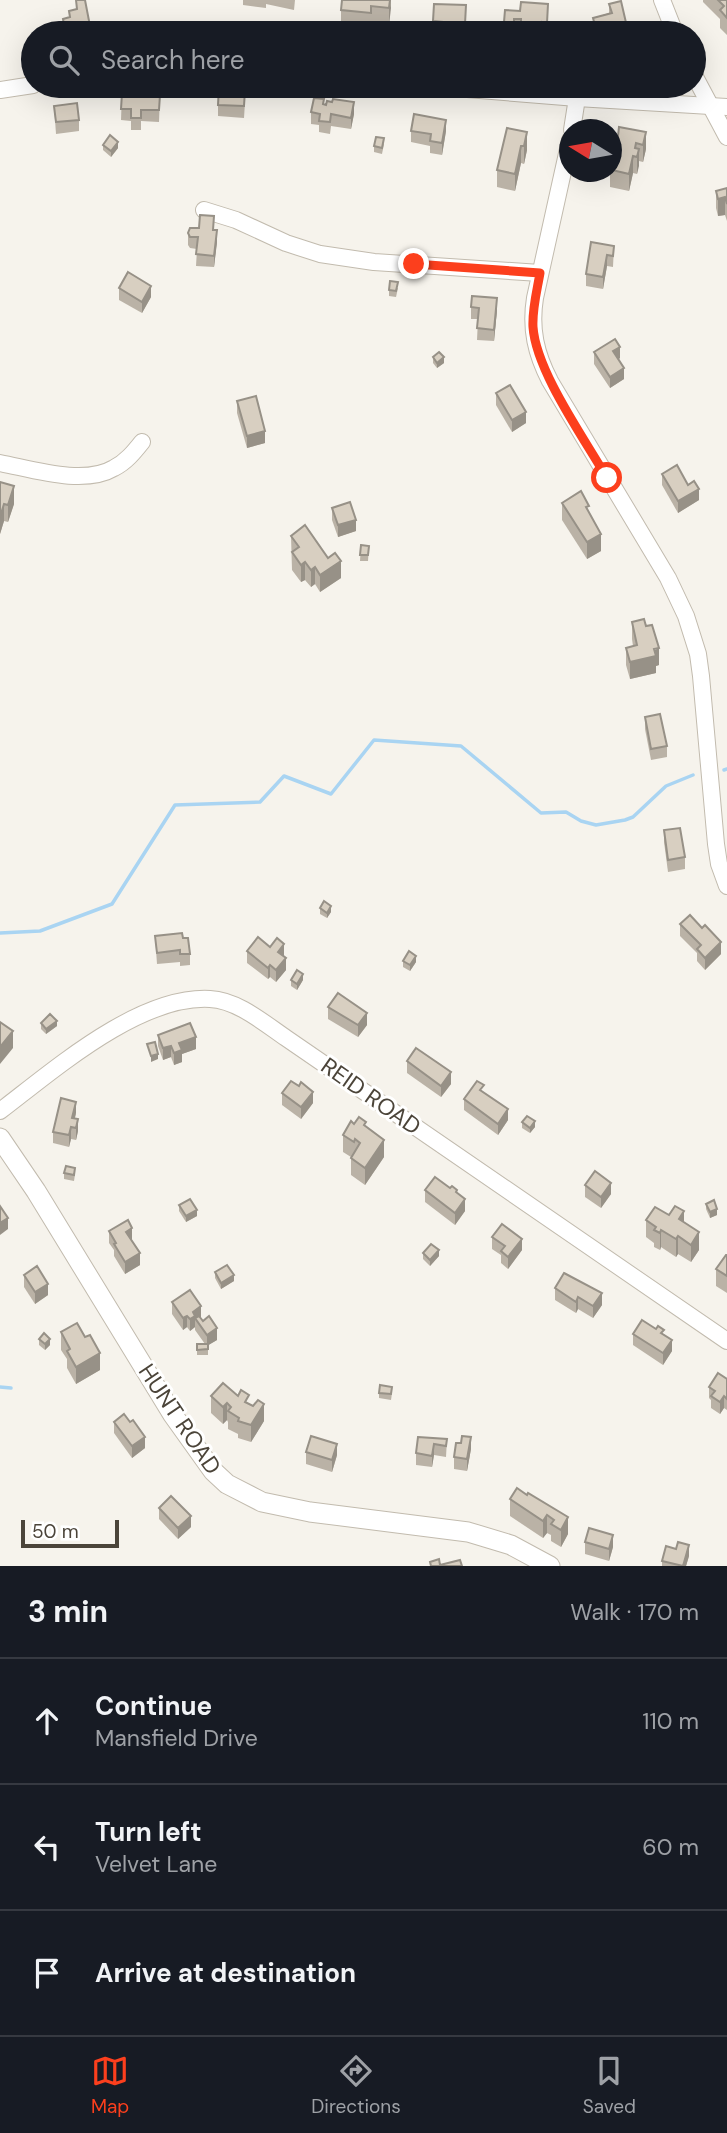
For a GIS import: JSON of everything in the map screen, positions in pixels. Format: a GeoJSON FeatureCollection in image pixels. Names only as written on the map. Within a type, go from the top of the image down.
{"type":"FeatureCollection","features":[{"type":"Feature","properties":{"kind":"street"},"geometry":{"type":"LineString","coordinates":[[662,0],[670,21]]}},
{"type":"Feature","properties":{"kind":"street"},"geometry":{"type":"LineString","coordinates":[[0,90],[21,87]]}},
{"type":"Feature","properties":{"kind":"street"},"geometry":{"type":"LineString","coordinates":[[574,119],[577,98],[727,107]]}},
{"type":"Feature","properties":{"kind":"street"},"geometry":{"type":"LineString","coordinates":[[706,98],[727,137]]}},
{"type":"Feature","properties":{"kind":"street"},"geometry":{"type":"LineString","coordinates":[[560,182],[540,273],[533,325],[538,355],[668,578],[693,636],[705,709],[716,844],[719,864],[727,886]]}},
{"type":"Feature","properties":{"kind":"street"},"geometry":{"type":"LineString","coordinates":[[204,210],[320,254],[374,262],[540,273]]}},
{"type":"Feature","properties":{"kind":"street"},"geometry":{"type":"LineString","coordinates":[[0,463],[45,472],[96,475],[121,463],[142,442]]}},
{"type":"Feature","properties":{"kind":"street","name":"REID ROAD"},"geometry":{"type":"LineString","coordinates":[[0,1111],[79,1052],[135,1018],[175,1002],[212,999],[238,1007],[727,1341]]}},
{"type":"Feature","properties":{"kind":"street","name":"HUNT ROAD"},"geometry":{"type":"LineString","coordinates":[[0,1138],[36,1191],[173,1415],[213,1471],[227,1484],[262,1502],[310,1512],[468,1532],[511,1545],[551,1566]]}},
{"type":"Feature","properties":{"kind":"building"},"geometry":{"type":"Polygon","coordinates":[[[76,0],[85,0],[89,21],[63,21],[70,17],[69,11],[77,9],[76,0]]]}},
{"type":"Feature","properties":{"kind":"building"},"geometry":{"type":"Polygon","coordinates":[[[342,0],[390,0],[389,8],[371,6],[371,13],[341,10],[342,0]]]}},
{"type":"Feature","properties":{"kind":"building"},"geometry":{"type":"Polygon","coordinates":[[[718,0],[727,0],[727,18],[720,10],[724,6],[718,0]]]}},
{"type":"Feature","properties":{"kind":"building"},"geometry":{"type":"Polygon","coordinates":[[[621,1],[626,21],[594,21],[593,18],[612,13],[609,4],[621,1]]]}},
{"type":"Feature","properties":{"kind":"building"},"geometry":{"type":"Polygon","coordinates":[[[521,2],[548,4],[547,21],[504,21],[505,10],[520,11],[521,2]]]}},
{"type":"Feature","properties":{"kind":"building"},"geometry":{"type":"Polygon","coordinates":[[[434,4],[466,5],[465,21],[433,21],[434,4]]]}},
{"type":"Feature","properties":{"kind":"building"},"geometry":{"type":"Polygon","coordinates":[[[122,98],[160,98],[159,110],[141,110],[141,118],[131,118],[131,109],[121,109],[122,98]]]}},
{"type":"Feature","properties":{"kind":"building"},"geometry":{"type":"Polygon","coordinates":[[[218,98],[244,98],[244,106],[218,105],[218,98]]]}},
{"type":"Feature","properties":{"kind":"building"},"geometry":{"type":"Polygon","coordinates":[[[314,98],[324,99],[323,104],[326,105],[327,101],[332,102],[333,99],[354,102],[351,118],[331,114],[330,122],[319,121],[320,114],[311,112],[314,98]]]}},
{"type":"Feature","properties":{"kind":"building"},"geometry":{"type":"Polygon","coordinates":[[[77,103],[79,120],[56,122],[54,106],[77,103]]]}},
{"type":"Feature","properties":{"kind":"building"},"geometry":{"type":"Polygon","coordinates":[[[414,114],[446,120],[442,143],[430,141],[431,134],[411,131],[414,114]]]}},
{"type":"Feature","properties":{"kind":"building"},"geometry":{"type":"Polygon","coordinates":[[[507,128],[527,132],[515,174],[497,170],[507,128]]]}},
{"type":"Feature","properties":{"kind":"building"},"geometry":{"type":"Polygon","coordinates":[[[622,128],[646,132],[643,145],[636,143],[635,148],[639,149],[637,157],[633,156],[629,174],[622,172],[622,128]]]}},
{"type":"Feature","properties":{"kind":"building"},"geometry":{"type":"Polygon","coordinates":[[[110,135],[118,142],[111,151],[103,145],[110,135]]]}},
{"type":"Feature","properties":{"kind":"building"},"geometry":{"type":"Polygon","coordinates":[[[376,137],[384,138],[382,148],[374,146],[376,137]]]}},
{"type":"Feature","properties":{"kind":"building"},"geometry":{"type":"Polygon","coordinates":[[[727,188],[727,204],[725,197],[718,199],[716,191],[727,188]]]}},
{"type":"Feature","properties":{"kind":"building"},"geometry":{"type":"Polygon","coordinates":[[[200,215],[214,216],[213,230],[217,230],[214,256],[196,254],[198,237],[190,237],[188,233],[190,228],[199,228],[200,215]]]}},
{"type":"Feature","properties":{"kind":"building"},"geometry":{"type":"Polygon","coordinates":[[[591,242],[614,246],[613,256],[607,255],[603,277],[586,274],[591,242]]]}},
{"type":"Feature","properties":{"kind":"building"},"geometry":{"type":"Polygon","coordinates":[[[128,272],[151,286],[142,302],[119,288],[128,272]]]}},
{"type":"Feature","properties":{"kind":"building"},"geometry":{"type":"Polygon","coordinates":[[[390,281],[398,282],[396,291],[389,290],[390,281]]]}},
{"type":"Feature","properties":{"kind":"building"},"geometry":{"type":"Polygon","coordinates":[[[472,296],[497,298],[494,330],[477,328],[479,308],[471,307],[472,296]]]}},
{"type":"Feature","properties":{"kind":"building"},"geometry":{"type":"Polygon","coordinates":[[[615,339],[620,347],[613,351],[624,368],[610,377],[594,352],[615,339]]]}},
{"type":"Feature","properties":{"kind":"building"},"geometry":{"type":"Polygon","coordinates":[[[439,352],[444,357],[437,363],[433,357],[439,352]]]}},
{"type":"Feature","properties":{"kind":"building"},"geometry":{"type":"Polygon","coordinates":[[[510,385],[526,412],[512,420],[496,393],[510,385]]]}},
{"type":"Feature","properties":{"kind":"building"},"geometry":{"type":"Polygon","coordinates":[[[256,396],[265,431],[247,436],[237,401],[256,396]]]}},
{"type":"Feature","properties":{"kind":"building"},"geometry":{"type":"Polygon","coordinates":[[[677,465],[688,485],[694,481],[699,489],[678,501],[662,474],[677,465]]]}},
{"type":"Feature","properties":{"kind":"building"},"geometry":{"type":"Polygon","coordinates":[[[0,482],[14,486],[8,505],[4,504],[0,517],[0,482]]]}},
{"type":"Feature","properties":{"kind":"building"},"geometry":{"type":"Polygon","coordinates":[[[581,491],[589,506],[586,507],[601,534],[587,542],[562,503],[581,491]]]}},
{"type":"Feature","properties":{"kind":"building"},"geometry":{"type":"Polygon","coordinates":[[[350,502],[356,520],[338,525],[332,508],[350,502]]]}},
{"type":"Feature","properties":{"kind":"building"},"geometry":{"type":"Polygon","coordinates":[[[305,525],[328,558],[335,553],[341,561],[320,575],[315,567],[311,570],[305,562],[301,565],[292,552],[299,547],[291,536],[305,525]]]}},
{"type":"Feature","properties":{"kind":"building"},"geometry":{"type":"Polygon","coordinates":[[[361,545],[369,546],[368,555],[360,555],[361,545]]]}},
{"type":"Feature","properties":{"kind":"building"},"geometry":{"type":"Polygon","coordinates":[[[644,619],[646,626],[652,625],[659,648],[654,649],[656,656],[630,662],[626,648],[637,645],[632,622],[644,619]]]}},
{"type":"Feature","properties":{"kind":"building"},"geometry":{"type":"Polygon","coordinates":[[[660,714],[667,746],[651,749],[645,717],[660,714]]]}},
{"type":"Feature","properties":{"kind":"building"},"geometry":{"type":"Polygon","coordinates":[[[680,828],[685,857],[668,860],[664,830],[680,828]]]}},
{"type":"Feature","properties":{"kind":"building"},"geometry":{"type":"Polygon","coordinates":[[[324,901],[331,906],[327,913],[320,908],[324,901]]]}},
{"type":"Feature","properties":{"kind":"building"},"geometry":{"type":"Polygon","coordinates":[[[690,915],[702,928],[705,925],[721,942],[705,958],[697,949],[701,945],[680,924],[690,915]]]}},
{"type":"Feature","properties":{"kind":"building"},"geometry":{"type":"Polygon","coordinates":[[[182,933],[183,938],[188,938],[190,954],[180,954],[180,950],[157,953],[155,936],[182,933]]]}},
{"type":"Feature","properties":{"kind":"building"},"geometry":{"type":"Polygon","coordinates":[[[258,937],[270,947],[277,938],[284,944],[278,952],[286,958],[276,970],[270,965],[268,968],[247,951],[258,937]]]}},
{"type":"Feature","properties":{"kind":"building"},"geometry":{"type":"Polygon","coordinates":[[[409,951],[416,956],[410,965],[403,961],[409,951]]]}},
{"type":"Feature","properties":{"kind":"building"},"geometry":{"type":"Polygon","coordinates":[[[297,970],[303,974],[297,984],[291,980],[297,970]]]}},
{"type":"Feature","properties":{"kind":"building"},"geometry":{"type":"Polygon","coordinates":[[[338,993],[367,1013],[358,1025],[328,1007],[338,993]]]}},
{"type":"Feature","properties":{"kind":"building"},"geometry":{"type":"Polygon","coordinates":[[[50,1014],[57,1021],[46,1029],[41,1023],[50,1014]]]}},
{"type":"Feature","properties":{"kind":"building"},"geometry":{"type":"Polygon","coordinates":[[[0,1022],[13,1031],[0,1047],[0,1022]]]}},
{"type":"Feature","properties":{"kind":"building"},"geometry":{"type":"Polygon","coordinates":[[[190,1023],[196,1037],[179,1043],[182,1050],[174,1053],[171,1046],[163,1048],[158,1035],[190,1023]]]}},
{"type":"Feature","properties":{"kind":"building"},"geometry":{"type":"Polygon","coordinates":[[[155,1042],[158,1054],[151,1056],[147,1044],[155,1042]]]}},
{"type":"Feature","properties":{"kind":"building"},"geometry":{"type":"Polygon","coordinates":[[[416,1048],[451,1072],[441,1086],[407,1061],[416,1048]]]}},
{"type":"Feature","properties":{"kind":"building"},"geometry":{"type":"Polygon","coordinates":[[[291,1081],[299,1086],[301,1082],[313,1092],[301,1107],[282,1093],[291,1081]]]}},
{"type":"Feature","properties":{"kind":"building"},"geometry":{"type":"Polygon","coordinates":[[[477,1081],[484,1085],[480,1090],[508,1109],[498,1124],[464,1099],[477,1081]]]}},
{"type":"Feature","properties":{"kind":"building"},"geometry":{"type":"Polygon","coordinates":[[[61,1098],[76,1102],[72,1118],[78,1119],[76,1128],[71,1127],[69,1135],[53,1132],[61,1098]]]}},
{"type":"Feature","properties":{"kind":"building"},"geometry":{"type":"Polygon","coordinates":[[[527,1116],[535,1121],[530,1128],[522,1122],[527,1116]]]}},
{"type":"Feature","properties":{"kind":"building"},"geometry":{"type":"Polygon","coordinates":[[[359,1117],[366,1122],[364,1125],[384,1140],[365,1168],[351,1158],[360,1143],[343,1135],[351,1121],[354,1124],[359,1117]]]}},
{"type":"Feature","properties":{"kind":"building"},"geometry":{"type":"Polygon","coordinates":[[[66,1166],[75,1168],[74,1175],[64,1173],[66,1166]]]}},
{"type":"Feature","properties":{"kind":"building"},"geometry":{"type":"Polygon","coordinates":[[[595,1171],[611,1183],[601,1197],[585,1185],[595,1171]]]}},
{"type":"Feature","properties":{"kind":"building"},"geometry":{"type":"Polygon","coordinates":[[[435,1177],[450,1188],[452,1186],[465,1199],[455,1213],[425,1190],[435,1177]]]}},
{"type":"Feature","properties":{"kind":"building"},"geometry":{"type":"Polygon","coordinates":[[[190,1199],[197,1210],[186,1216],[179,1205],[190,1199]]]}},
{"type":"Feature","properties":{"kind":"building"},"geometry":{"type":"Polygon","coordinates":[[[714,1200],[717,1209],[710,1212],[706,1204],[714,1200]]]}},
{"type":"Feature","properties":{"kind":"building"},"geometry":{"type":"Polygon","coordinates":[[[0,1206],[8,1218],[0,1223],[0,1206]]]}},
{"type":"Feature","properties":{"kind":"building"},"geometry":{"type":"Polygon","coordinates":[[[675,1206],[684,1211],[679,1219],[699,1232],[691,1245],[678,1236],[676,1239],[661,1230],[660,1233],[654,1230],[656,1227],[646,1220],[655,1207],[669,1215],[675,1206]]]}},
{"type":"Feature","properties":{"kind":"building"},"geometry":{"type":"Polygon","coordinates":[[[128,1220],[132,1228],[126,1232],[140,1253],[125,1262],[109,1231],[128,1220]]]}},
{"type":"Feature","properties":{"kind":"building"},"geometry":{"type":"Polygon","coordinates":[[[502,1224],[522,1239],[508,1257],[501,1251],[505,1246],[492,1237],[502,1224]]]}},
{"type":"Feature","properties":{"kind":"building"},"geometry":{"type":"Polygon","coordinates":[[[431,1244],[439,1250],[430,1260],[423,1253],[431,1244]]]}},
{"type":"Feature","properties":{"kind":"building"},"geometry":{"type":"Polygon","coordinates":[[[727,1255],[727,1276],[716,1269],[727,1255]]]}},
{"type":"Feature","properties":{"kind":"building"},"geometry":{"type":"Polygon","coordinates":[[[227,1265],[234,1275],[221,1283],[215,1272],[227,1265]]]}},
{"type":"Feature","properties":{"kind":"building"},"geometry":{"type":"Polygon","coordinates":[[[37,1266],[48,1284],[35,1292],[24,1275],[37,1266]]]}},
{"type":"Feature","properties":{"kind":"building"},"geometry":{"type":"Polygon","coordinates":[[[564,1273],[602,1293],[593,1306],[578,1297],[576,1302],[555,1288],[564,1273]]]}},
{"type":"Feature","properties":{"kind":"building"},"geometry":{"type":"Polygon","coordinates":[[[190,1290],[201,1306],[193,1312],[195,1316],[190,1319],[187,1316],[183,1318],[172,1302],[190,1290]]]}},
{"type":"Feature","properties":{"kind":"building"},"geometry":{"type":"Polygon","coordinates":[[[199,1316],[203,1321],[209,1316],[217,1328],[207,1335],[195,1318],[199,1316]]]}},
{"type":"Feature","properties":{"kind":"building"},"geometry":{"type":"Polygon","coordinates":[[[642,1320],[656,1329],[658,1326],[664,1330],[661,1333],[672,1340],[663,1353],[633,1334],[642,1320]]]}},
{"type":"Feature","properties":{"kind":"building"},"geometry":{"type":"Polygon","coordinates":[[[77,1323],[85,1337],[90,1335],[100,1353],[76,1367],[61,1332],[77,1323]]]}},
{"type":"Feature","properties":{"kind":"building"},"geometry":{"type":"Polygon","coordinates":[[[44,1333],[50,1339],[45,1344],[39,1339],[44,1333]]]}},
{"type":"Feature","properties":{"kind":"building"},"geometry":{"type":"Polygon","coordinates":[[[197,1344],[208,1344],[208,1349],[197,1350],[197,1344]]]}},
{"type":"Feature","properties":{"kind":"building"},"geometry":{"type":"Polygon","coordinates":[[[718,1373],[727,1379],[727,1399],[724,1396],[720,1402],[711,1396],[715,1391],[709,1387],[718,1373]]]}},
{"type":"Feature","properties":{"kind":"building"},"geometry":{"type":"Polygon","coordinates":[[[223,1383],[238,1396],[241,1390],[249,1395],[245,1402],[253,1406],[258,1400],[264,1404],[251,1425],[238,1421],[239,1418],[228,1411],[231,1407],[227,1403],[223,1407],[211,1396],[223,1383]]]}},
{"type":"Feature","properties":{"kind":"building"},"geometry":{"type":"Polygon","coordinates":[[[380,1385],[392,1387],[391,1394],[379,1393],[380,1385]]]}},
{"type":"Feature","properties":{"kind":"building"},"geometry":{"type":"Polygon","coordinates":[[[124,1414],[130,1422],[133,1420],[145,1437],[132,1446],[114,1422],[124,1414]]]}},
{"type":"Feature","properties":{"kind":"building"},"geometry":{"type":"Polygon","coordinates":[[[311,1436],[337,1444],[332,1460],[306,1452],[311,1436]]]}},
{"type":"Feature","properties":{"kind":"building"},"geometry":{"type":"Polygon","coordinates":[[[462,1436],[471,1437],[467,1459],[454,1457],[456,1443],[461,1443],[462,1436]]]}},
{"type":"Feature","properties":{"kind":"building"},"geometry":{"type":"Polygon","coordinates":[[[418,1437],[447,1439],[446,1446],[434,1444],[432,1456],[416,1453],[418,1437]]]}},
{"type":"Feature","properties":{"kind":"building"},"geometry":{"type":"Polygon","coordinates":[[[517,1488],[568,1517],[561,1530],[551,1524],[554,1520],[547,1515],[543,1521],[510,1499],[517,1488]]]}},
{"type":"Feature","properties":{"kind":"building"},"geometry":{"type":"Polygon","coordinates":[[[171,1496],[191,1516],[178,1528],[159,1508],[171,1496]]]}},
{"type":"Feature","properties":{"kind":"building"},"geometry":{"type":"Polygon","coordinates":[[[589,1528],[613,1535],[609,1549],[585,1542],[589,1528]]]}},
{"type":"Feature","properties":{"kind":"building"},"geometry":{"type":"Polygon","coordinates":[[[678,1542],[689,1545],[683,1566],[662,1561],[666,1546],[676,1549],[678,1542]]]}},
{"type":"Feature","properties":{"kind":"building"},"geometry":{"type":"Polygon","coordinates":[[[439,1559],[440,1565],[460,1560],[462,1566],[431,1566],[430,1562],[439,1559]]]}},
{"type":"Feature","properties":{"kind":"waterway"},"geometry":{"type":"LineString","coordinates":[[0,933],[40,931],[112,904],[175,805],[260,802],[284,776],[331,794],[374,740],[461,746],[541,813],[566,812],[581,821],[596,825],[633,817],[666,786],[693,775]]}},
{"type":"Feature","properties":{"kind":"waterway"},"geometry":{"type":"LineString","coordinates":[[0,1387],[11,1388]]}},
{"type":"Feature","properties":{"kind":"route"},"geometry":{"type":"LineString","coordinates":[[414,264],[540,273],[533,312],[534,339],[538,355],[607,478]]}}]}
